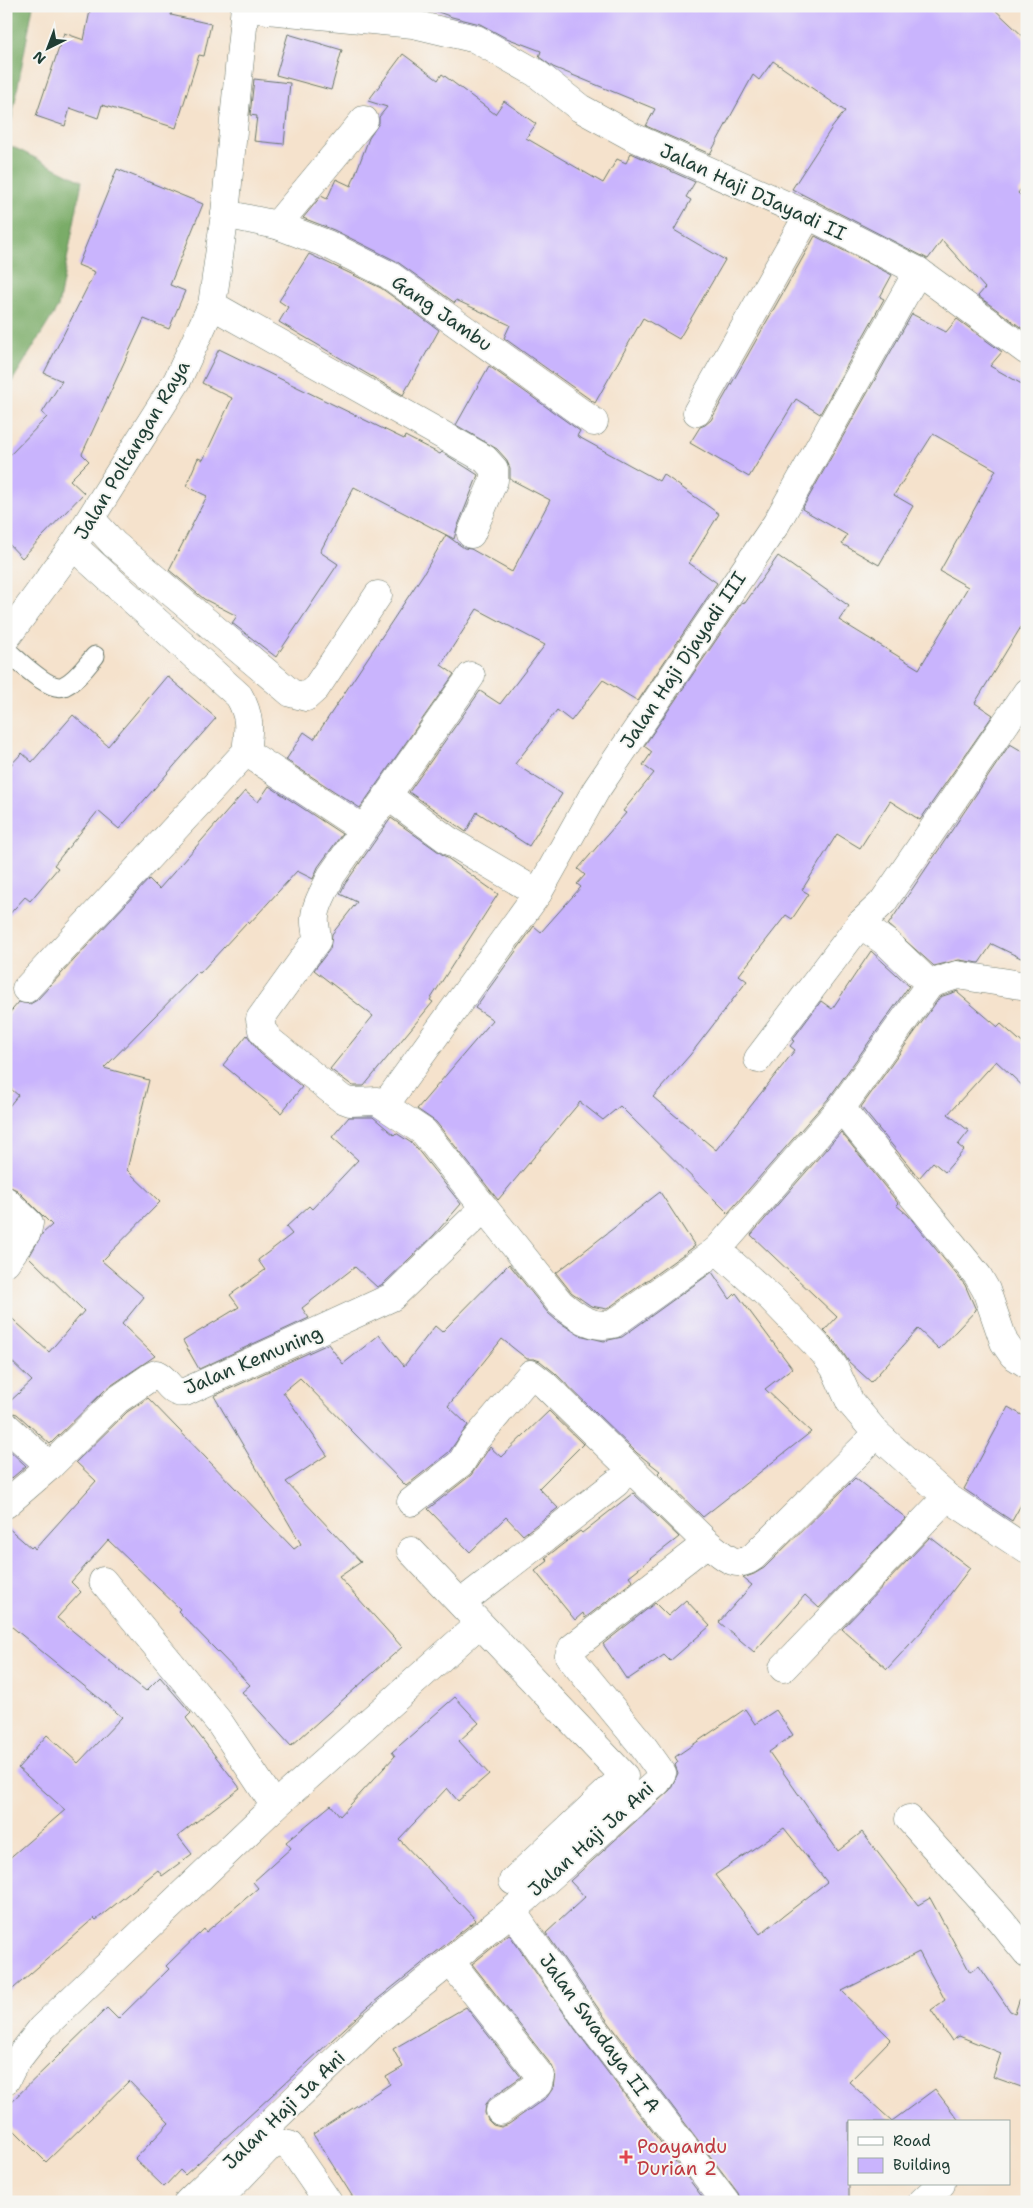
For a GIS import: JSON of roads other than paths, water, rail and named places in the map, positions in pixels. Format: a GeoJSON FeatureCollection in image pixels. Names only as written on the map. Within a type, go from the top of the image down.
{"type":"FeatureCollection","features":[{"type":"Feature","properties":{"kind":"street"},"geometry":{"type":"LineString","coordinates":[[333,6],[380,15],[390,14],[399,10],[400,6]]}},
{"type":"Feature","properties":{"kind":"street","name":"Jalan Haji DJayadi II"},"geometry":{"type":"LineString","coordinates":[[245,7],[413,24],[476,39],[536,73],[580,108],[631,136],[808,215],[918,271],[1027,351]]}},
{"type":"Feature","properties":{"kind":"street","name":"Jalan Poltangan Raya"},"geometry":{"type":"LineString","coordinates":[[6,638],[73,546],[178,381],[212,305],[225,214],[245,7]]}},
{"type":"Feature","properties":{"kind":"street"},"geometry":{"type":"LineString","coordinates":[[277,225],[364,120]]}},
{"type":"Feature","properties":{"kind":"street","name":"Gang Jambu"},"geometry":{"type":"LineString","coordinates":[[225,214],[277,225],[327,244],[389,275],[594,422]]}},
{"type":"Feature","properties":{"kind":"street"},"geometry":{"type":"LineString","coordinates":[[697,412],[808,215]]}},
{"type":"Feature","properties":{"kind":"street","name":"Jalan Haji Djayadi III"},"geometry":{"type":"LineString","coordinates":[[385,1105],[538,894],[596,790],[776,524],[918,271]]}},
{"type":"Feature","properties":{"kind":"street"},"geometry":{"type":"LineString","coordinates":[[212,305],[485,459],[494,469],[494,480],[471,534]]}},
{"type":"Feature","properties":{"kind":"street"},"geometry":{"type":"LineString","coordinates":[[91,519],[114,544],[291,693],[306,697],[316,688],[378,595]]}},
{"type":"Feature","properties":{"kind":"street"},"geometry":{"type":"LineString","coordinates":[[26,989],[246,752],[249,724],[247,710],[239,696],[73,546]]}},
{"type":"Feature","properties":{"kind":"street"},"geometry":{"type":"LineString","coordinates":[[470,676],[331,876],[316,911],[314,925],[317,932],[317,940],[260,1019],[262,1030],[270,1041],[342,1099],[350,1102],[377,1101],[424,1132],[560,1303],[578,1317],[604,1326],[613,1324],[717,1250],[841,1108],[930,984],[957,975],[1027,986]]}},
{"type":"Feature","properties":{"kind":"street"},"geometry":{"type":"LineString","coordinates":[[758,1059],[860,924],[883,902],[1027,692]]}},
{"type":"Feature","properties":{"kind":"street"},"geometry":{"type":"LineString","coordinates":[[246,752],[363,829]]}},
{"type":"Feature","properties":{"kind":"street"},"geometry":{"type":"LineString","coordinates":[[388,796],[448,840],[538,894]]}},
{"type":"Feature","properties":{"kind":"street"},"geometry":{"type":"LineString","coordinates":[[860,924],[887,943],[930,984]]}},
{"type":"Feature","properties":{"kind":"street"},"geometry":{"type":"LineString","coordinates":[[841,1108],[978,1276],[986,1290],[1004,1342],[1013,1355],[1027,1364]]}},
{"type":"Feature","properties":{"kind":"street"},"geometry":{"type":"LineString","coordinates":[[6,1200],[29,1223],[27,1232],[6,1262]]}},
{"type":"Feature","properties":{"kind":"street","name":"Jalan Kemuning"},"geometry":{"type":"LineString","coordinates":[[6,1504],[50,1466],[117,1400],[152,1376],[160,1375],[180,1394],[392,1297],[484,1208]]}},
{"type":"Feature","properties":{"kind":"street"},"geometry":{"type":"LineString","coordinates":[[717,1250],[771,1298],[824,1353],[834,1367],[850,1402],[877,1434],[947,1496],[1025,1544]]}},
{"type":"Feature","properties":{"kind":"street"},"geometry":{"type":"LineString","coordinates":[[411,1502],[461,1463],[473,1443],[531,1374],[544,1384],[707,1543],[735,1563],[745,1563],[877,1434]]}},
{"type":"Feature","properties":{"kind":"street"},"geometry":{"type":"LineString","coordinates":[[6,1426],[50,1466]]}},
{"type":"Feature","properties":{"kind":"street"},"geometry":{"type":"LineString","coordinates":[[461,1603],[616,1484]]}},
{"type":"Feature","properties":{"kind":"street"},"geometry":{"type":"LineString","coordinates":[[783,1668],[947,1496]]}},
{"type":"Feature","properties":{"kind":"street","name":"Jalan Haji Ja Ani"},"geometry":{"type":"LineString","coordinates":[[188,2202],[373,2024],[512,1910],[657,1782],[662,1773],[569,1656],[570,1652],[707,1543]]}},
{"type":"Feature","properties":{"kind":"street"},"geometry":{"type":"LineString","coordinates":[[411,1552],[624,1776],[513,1881]]}},
{"type":"Feature","properties":{"kind":"street"},"geometry":{"type":"LineString","coordinates":[[103,1581],[219,1722],[275,1806]]}},
{"type":"Feature","properties":{"kind":"street"},"geometry":{"type":"LineString","coordinates":[[6,2080],[14,2064],[42,2028],[275,1806],[479,1624]]}},
{"type":"Feature","properties":{"kind":"street"},"geometry":{"type":"LineString","coordinates":[[909,1819],[1000,1920],[1027,1953]]}},
{"type":"Feature","properties":{"kind":"street","name":"Jalan Swadaya II A"},"geometry":{"type":"LineString","coordinates":[[512,1910],[588,2020],[726,2202]]}},
{"type":"Feature","properties":{"kind":"street"},"geometry":{"type":"LineString","coordinates":[[450,1961],[540,2076],[538,2084],[500,2111]]}},
{"type":"Feature","properties":{"kind":"street"},"geometry":{"type":"LineString","coordinates":[[216,2202],[268,2148],[278,2143],[289,2145],[328,2202]]}},
{"type":"Feature","properties":{"kind":"street"},"geometry":{"type":"LineString","coordinates":[[922,2202],[939,2186]]}},
{"type":"Feature","properties":{"kind":"lane"},"geometry":{"type":"LineString","coordinates":[[6,650],[50,686],[62,687],[73,680],[95,656]]}},
{"type":"Feature","properties":{"kind":"place","name":"Poayandu Durian 2"},"geometry":{"type":"Point","coordinates":[626,2157]}}]}
